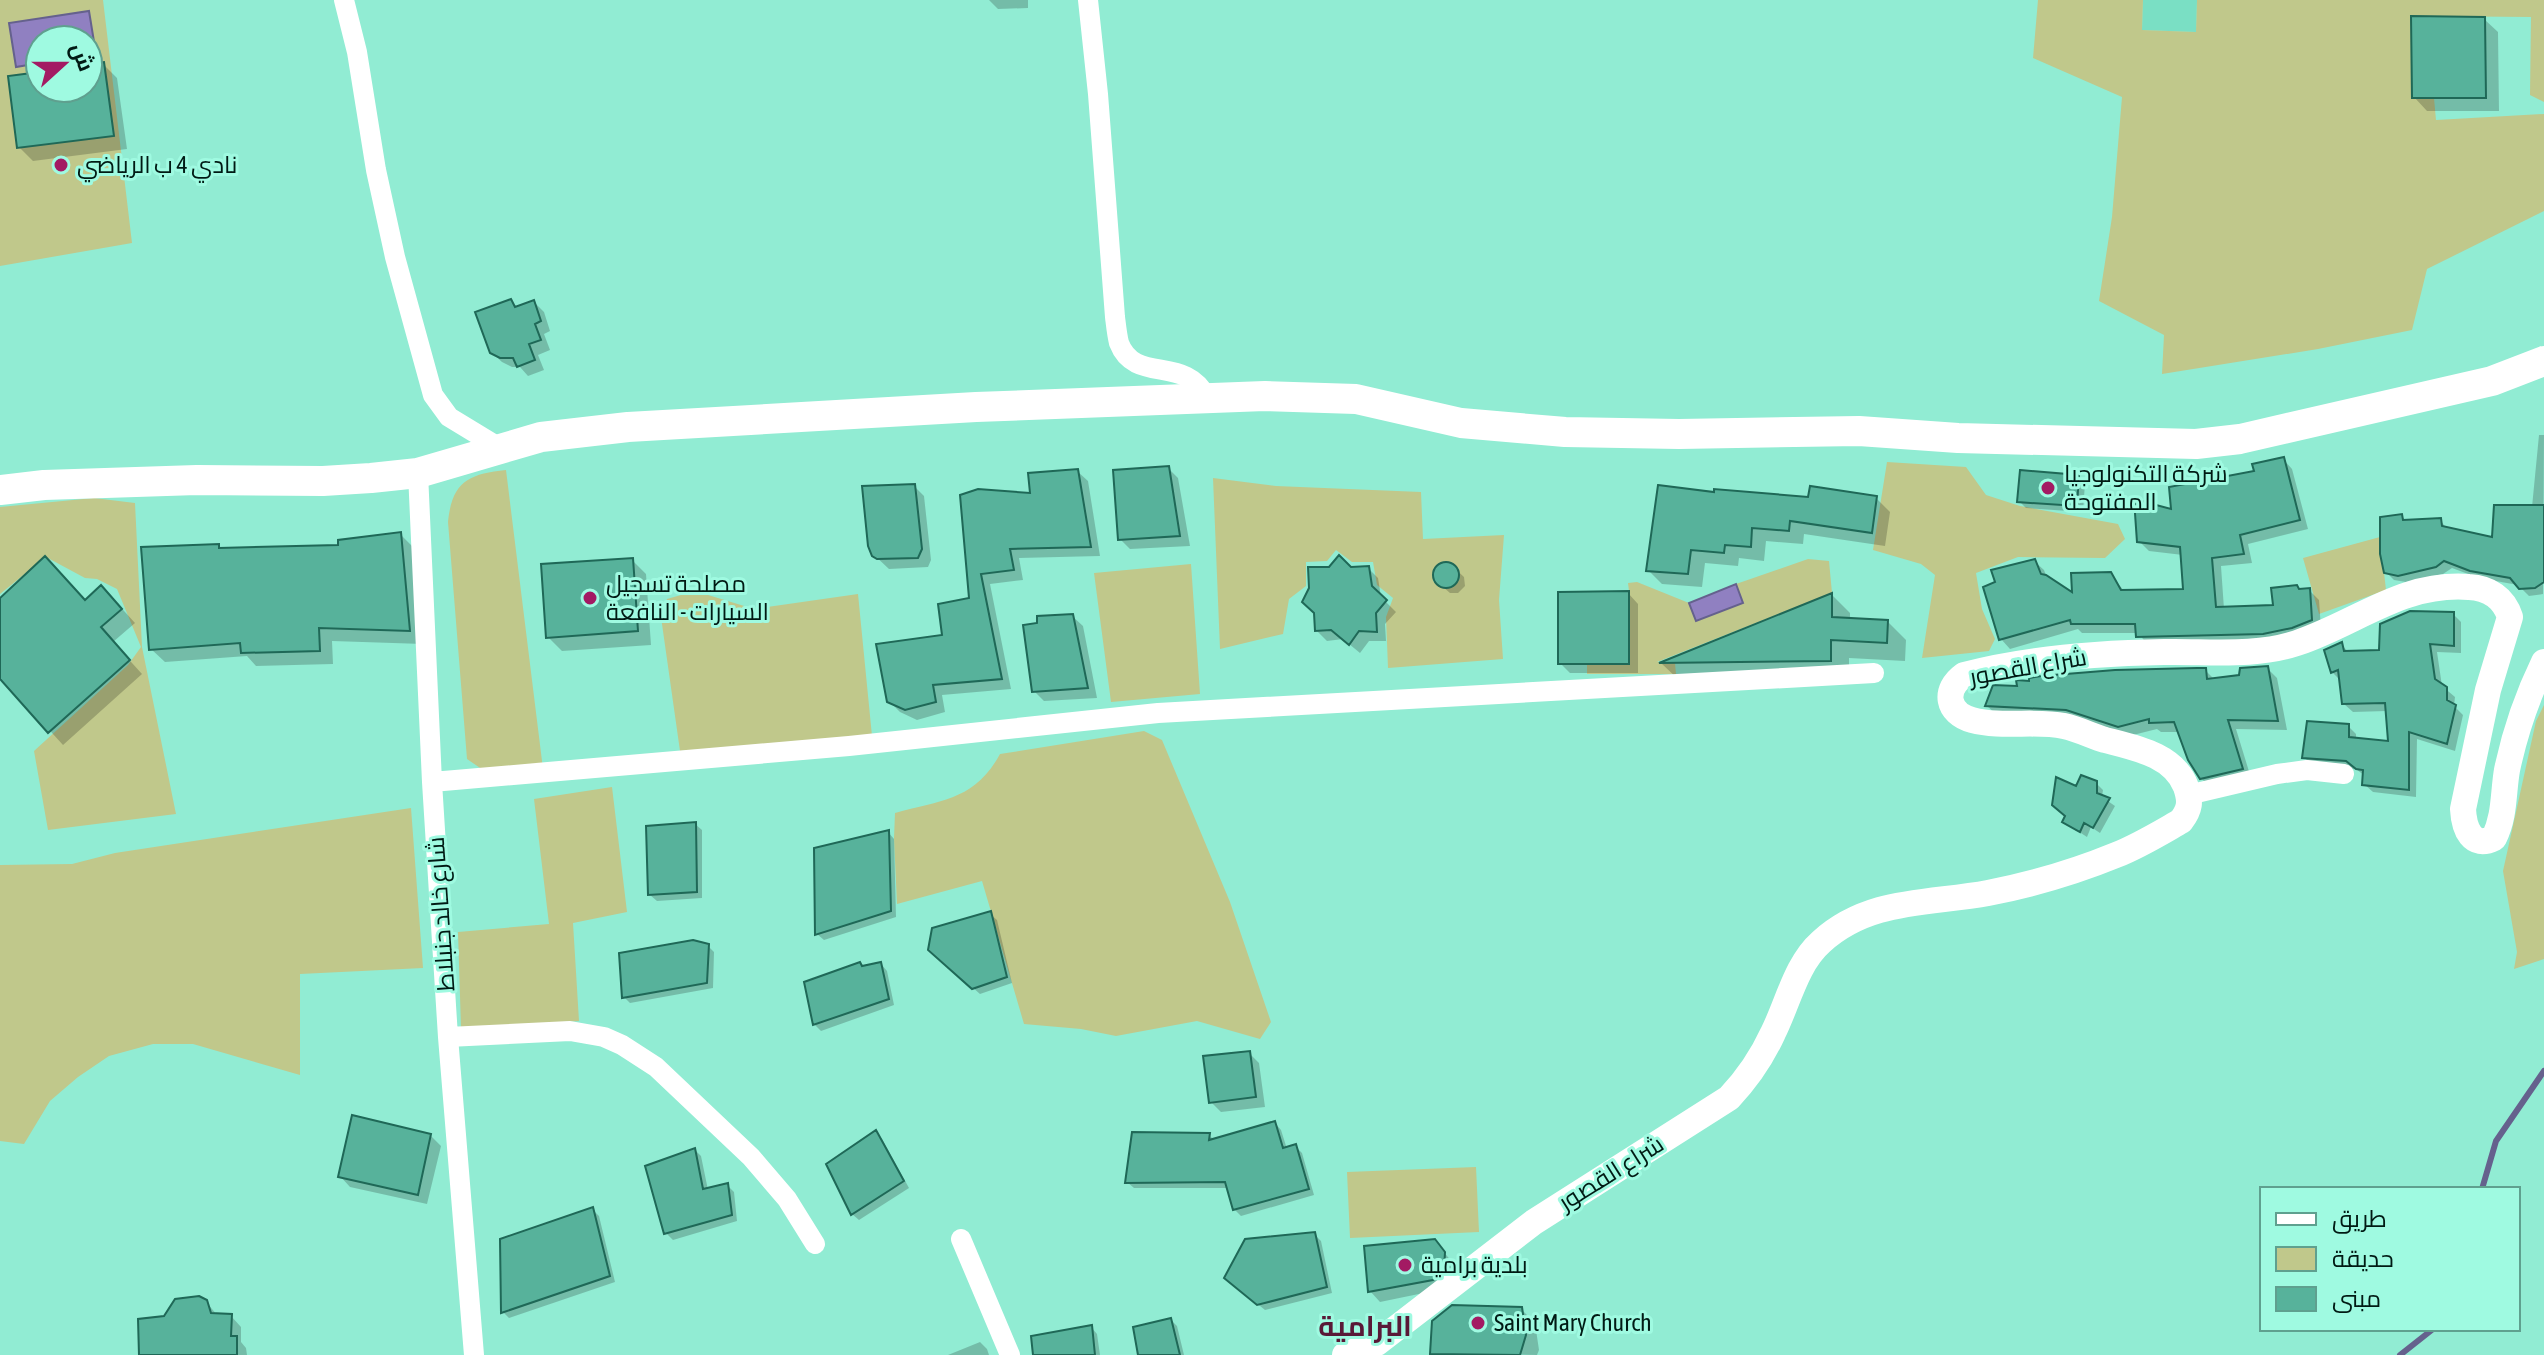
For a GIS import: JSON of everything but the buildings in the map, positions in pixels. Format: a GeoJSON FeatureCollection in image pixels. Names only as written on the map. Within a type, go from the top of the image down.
{"type":"FeatureCollection","features":[{"type":"Feature","properties":{"kind":"main road"},"geometry":{"type":"LineString","coordinates":[[0,490],[44,485],[197,480],[323,481],[418,473],[541,437],[628,427],[976,407],[1302,396],[1356,399],[1461,423],[1565,432],[1859,431],[1973,439],[2196,444],[2240,439],[2492,381],[2544,361]]}},
{"type":"Feature","properties":{"kind":"street"},"geometry":{"type":"LineString","coordinates":[[344,0],[357,52],[376,170],[395,257],[433,395],[449,417],[500,448]]}},
{"type":"Feature","properties":{"kind":"street"},"geometry":{"type":"LineString","coordinates":[[1088,0],[1119,342],[1132,361],[1186,375],[1202,386],[1207,398]]}},
{"type":"Feature","properties":{"kind":"street","name":"شارع خالد جنبلاط"},"geometry":{"type":"LineString","coordinates":[[418,473],[432,782],[448,1037],[474,1355]]}},
{"type":"Feature","properties":{"kind":"street","name":"شراع القصور"},"geometry":{"type":"LineString","coordinates":[[1345,1355],[1378,1349],[1534,1222],[1729,1098],[1760,1058],[1810,955],[1836,930],[1895,905],[1987,893],[2117,855],[2181,821],[2190,804],[2177,768],[2161,758],[2064,726],[1973,720],[1952,705],[1951,688],[1964,675],[2052,658],[2161,652],[2266,651],[2301,642],[2368,609],[2409,594],[2446,586],[2483,588],[2504,604],[2510,617],[2488,690],[2463,809],[2470,836],[2482,842],[2494,838],[2500,823],[2514,741],[2523,709],[2544,662]]}},
{"type":"Feature","properties":{"kind":"street"},"geometry":{"type":"LineString","coordinates":[[432,782],[849,746],[1158,713],[1874,673]]}},
{"type":"Feature","properties":{"kind":"street"},"geometry":{"type":"LineString","coordinates":[[2188,795],[2277,774],[2307,770],[2344,774]]}},
{"type":"Feature","properties":{"kind":"street"},"geometry":{"type":"LineString","coordinates":[[448,1037],[570,1031],[604,1037],[636,1053],[656,1067],[751,1157],[787,1199],[815,1244]]}},
{"type":"Feature","properties":{"kind":"street"},"geometry":{"type":"LineString","coordinates":[[961,1239],[1010,1355]]}},
{"type":"Feature","properties":{"kind":"shaded area"},"geometry":{"type":"Polygon","coordinates":[[[2143,0],[2197,0],[2196,32],[2142,30],[2143,0]]]}},
{"type":"Feature","properties":{"kind":"shaded area"},"geometry":{"type":"Polygon","coordinates":[[[89,11],[91,24],[24,24],[24,66],[16,67],[9,23],[89,11]]]}},
{"type":"Feature","properties":{"kind":"shaded area"},"geometry":{"type":"Polygon","coordinates":[[[1736,584],[1743,603],[1696,621],[1689,603],[1736,584]]]}},
{"type":"Feature","properties":{"kind":"green space","name":"نادي 4 ب الرياضي"},"geometry":{"type":"Polygon","coordinates":[[[0,0],[103,0],[132,243],[0,266],[0,0]]]}},
{"type":"Feature","properties":{"kind":"green space"},"geometry":{"type":"Polygon","coordinates":[[[2038,0],[2143,0],[2142,30],[2196,32],[2197,0],[2544,0],[2544,102],[2530,95],[2531,17],[2411,16],[2412,97],[2434,98],[2436,120],[2544,114],[2544,211],[2427,269],[2412,330],[2318,349],[2162,374],[2164,335],[2099,301],[2112,217],[2122,97],[2033,58],[2038,0]]]}},
{"type":"Feature","properties":{"kind":"green space"},"geometry":{"type":"Polygon","coordinates":[[[1887,462],[1966,467],[1986,495],[2020,506],[2118,524],[2125,539],[2105,558],[2018,557],[1976,573],[1982,609],[1995,639],[1989,651],[1922,658],[1935,575],[1921,564],[1873,550],[1887,462]]]}},
{"type":"Feature","properties":{"kind":"green space"},"geometry":{"type":"Polygon","coordinates":[[[506,470],[543,769],[486,772],[467,759],[448,522],[453,498],[464,482],[481,474],[506,470]]]}},
{"type":"Feature","properties":{"kind":"green space"},"geometry":{"type":"Polygon","coordinates":[[[1213,478],[1276,486],[1421,492],[1423,539],[1504,535],[1499,600],[1503,659],[1388,668],[1386,617],[1393,598],[1377,585],[1373,562],[1352,562],[1336,550],[1327,561],[1306,562],[1306,586],[1289,599],[1283,634],[1220,649],[1213,478]],[[1442,562],[1434,568],[1433,581],[1441,587],[1451,587],[1460,579],[1459,569],[1451,562],[1442,562]]]}},
{"type":"Feature","properties":{"kind":"green space"},"geometry":{"type":"Polygon","coordinates":[[[94,498],[135,503],[142,647],[176,814],[48,830],[34,751],[128,665],[141,647],[117,589],[97,579],[85,578],[46,557],[0,594],[0,507],[94,498]]]}},
{"type":"Feature","properties":{"kind":"green space"},"geometry":{"type":"Polygon","coordinates":[[[2380,537],[2386,590],[2319,614],[2303,558],[2380,537]]]}},
{"type":"Feature","properties":{"kind":"green space"},"geometry":{"type":"Polygon","coordinates":[[[1808,559],[1829,561],[1832,593],[1657,662],[1675,663],[1676,674],[1587,674],[1587,663],[1629,591],[1628,583],[1637,582],[1689,603],[1696,621],[1743,603],[1736,584],[1808,559]]]}},
{"type":"Feature","properties":{"kind":"green space"},"geometry":{"type":"Polygon","coordinates":[[[1191,564],[1200,694],[1111,702],[1094,573],[1191,564]]]}},
{"type":"Feature","properties":{"kind":"green space"},"geometry":{"type":"Polygon","coordinates":[[[695,591],[754,609],[858,594],[872,736],[680,751],[661,617],[667,599],[695,591]]]}},
{"type":"Feature","properties":{"kind":"green space"},"geometry":{"type":"Polygon","coordinates":[[[2544,705],[2544,959],[2514,969],[2517,952],[2503,871],[2536,721],[2544,705]]]}},
{"type":"Feature","properties":{"kind":"green space"},"geometry":{"type":"Polygon","coordinates":[[[1144,731],[1162,740],[1230,902],[1271,1022],[1260,1039],[1197,1021],[1116,1036],[1081,1029],[1024,1024],[982,881],[897,904],[895,813],[956,796],[980,781],[1000,754],[1144,731]]]}},
{"type":"Feature","properties":{"kind":"green space"},"geometry":{"type":"Polygon","coordinates":[[[612,787],[627,912],[573,923],[579,1021],[461,1028],[458,932],[549,924],[534,799],[612,787]]]}},
{"type":"Feature","properties":{"kind":"green space"},"geometry":{"type":"Polygon","coordinates":[[[411,808],[423,968],[300,974],[300,1075],[193,1044],[153,1044],[109,1056],[78,1077],[50,1101],[24,1144],[0,1141],[0,865],[72,864],[115,853],[411,808]]]}},
{"type":"Feature","properties":{"kind":"green space"},"geometry":{"type":"Polygon","coordinates":[[[1476,1167],[1479,1232],[1350,1238],[1347,1172],[1476,1167]]]}},
{"type":"Feature","properties":{"kind":"waterway"},"geometry":{"type":"LineString","coordinates":[[2483,1187],[2496,1141],[2544,1071]]}},
{"type":"Feature","properties":{"kind":"waterway"},"geometry":{"type":"LineString","coordinates":[[2400,1355],[2430,1331]]}},
{"type":"Feature","properties":{"kind":"place","name":"نادي 4 ب الرياضي"},"geometry":{"type":"Point","coordinates":[61,165]}},
{"type":"Feature","properties":{"kind":"place","name":"شركة التكنولوجيا المفتوحة"},"geometry":{"type":"Point","coordinates":[2048,488]}},
{"type":"Feature","properties":{"kind":"place","name":"مصلحة تسجيل السيارات - النافعة"},"geometry":{"type":"Point","coordinates":[590,598]}},
{"type":"Feature","properties":{"kind":"place","name":"بلدية برامية"},"geometry":{"type":"Point","coordinates":[1405,1265]}},
{"type":"Feature","properties":{"kind":"place","name":"Saint Mary Church"},"geometry":{"type":"Point","coordinates":[1478,1323]}},
{"type":"Feature","properties":{"kind":"district","name":"البرامية"},"geometry":{"type":"Point","coordinates":[1365,1326]}}]}
